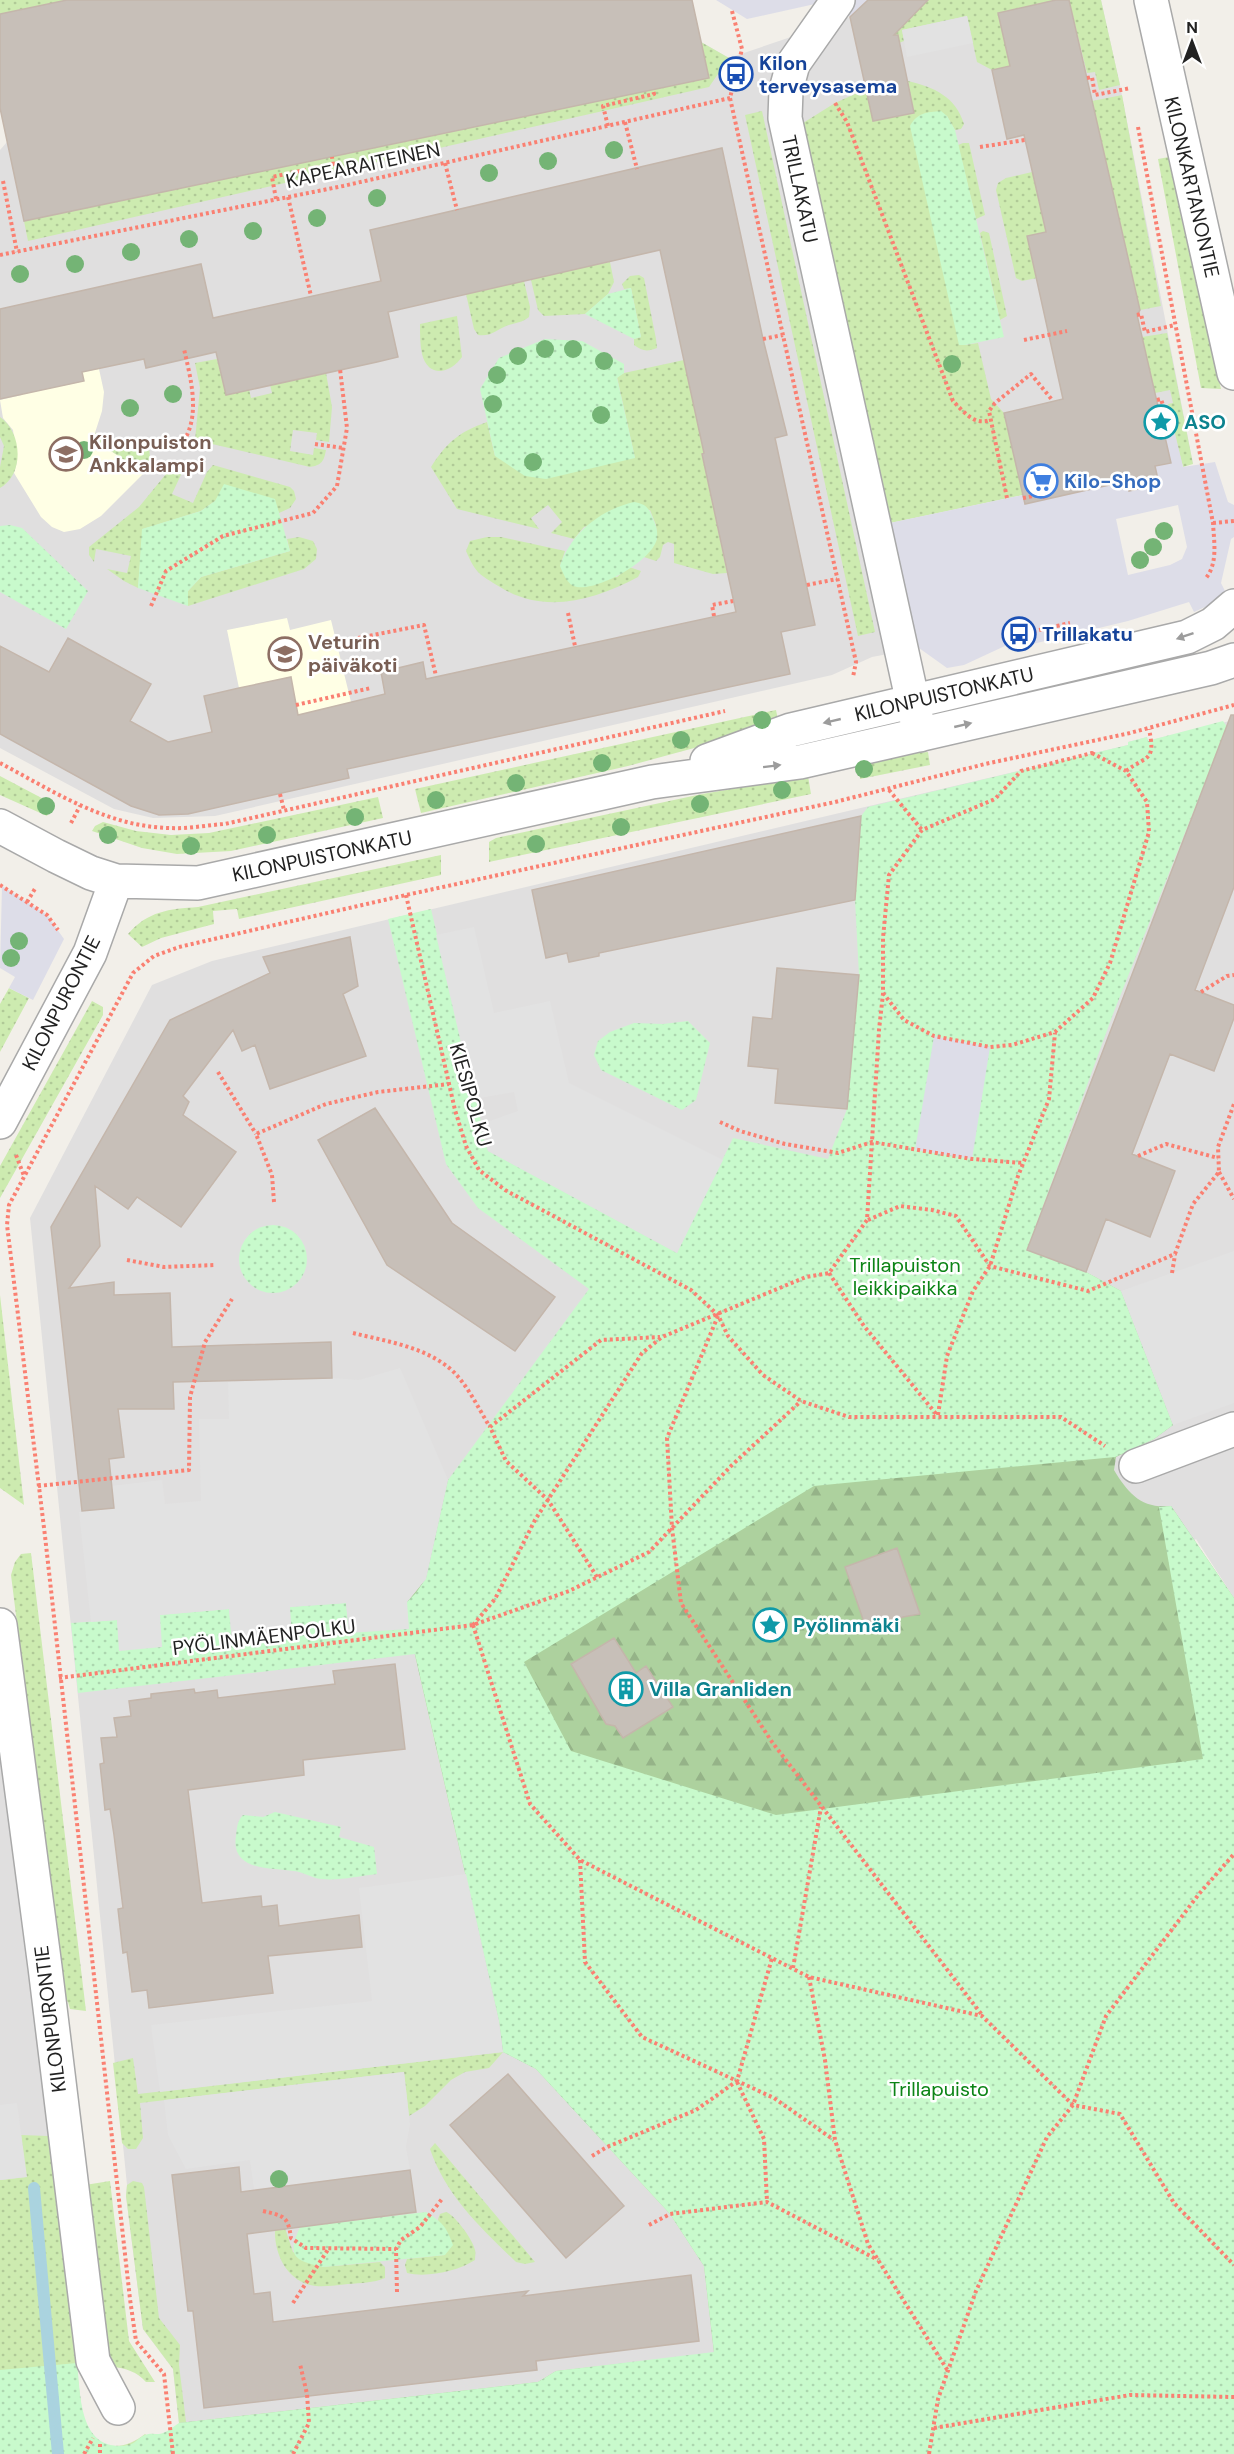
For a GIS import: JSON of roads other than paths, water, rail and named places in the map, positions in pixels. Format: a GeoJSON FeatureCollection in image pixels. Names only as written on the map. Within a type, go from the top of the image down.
{"type":"FeatureCollection","features":[{"type":"Feature","properties":{"kind":"street","name":"TRILLAKATU"},"geometry":{"type":"LineString","coordinates":[[838,0],[793,64],[786,90],[785,118],[920,735]]}},
{"type":"Feature","properties":{"kind":"street","name":"KILONKARTANONTIE"},"geometry":{"type":"LineString","coordinates":[[1151,0],[1234,373]]}},
{"type":"Feature","properties":{"kind":"street","name":"KILONPUISTONKATU"},"geometry":{"type":"LineString","coordinates":[[652,782],[791,730],[1187,637],[1213,624],[1234,606]]}},
{"type":"Feature","properties":{"kind":"street","name":"KILONPUISTONKATU"},"geometry":{"type":"LineString","coordinates":[[0,826],[91,873],[116,880],[198,883],[652,782],[800,762],[1211,668],[1234,660]]}},
{"type":"Feature","properties":{"kind":"street","name":"KILONPURONTIE"},"geometry":{"type":"LineString","coordinates":[[0,1122],[90,953],[116,880]]}},
{"type":"Feature","properties":{"kind":"street"},"geometry":{"type":"LineString","coordinates":[[1136,1466],[1234,1429]]}},
{"type":"Feature","properties":{"kind":"street","name":"KILONPURONTIE"},"geometry":{"type":"LineString","coordinates":[[0,1624],[93,2361],[96,2372],[118,2408]]}},
{"type":"Feature","properties":{"kind":"waterway"},"geometry":{"type":"LineString","coordinates":[[34,2188],[58,2454]]}},
{"type":"Feature","properties":{"kind":"place","name":"Kilon terveysasema"},"geometry":{"type":"Point","coordinates":[736,74]}},
{"type":"Feature","properties":{"kind":"place","name":"ASO"},"geometry":{"type":"Point","coordinates":[1161,422]}},
{"type":"Feature","properties":{"kind":"place","name":"Kilonpuiston Ankkalampi"},"geometry":{"type":"Point","coordinates":[66,454]}},
{"type":"Feature","properties":{"kind":"place","name":"Kilo-Shop"},"geometry":{"type":"Point","coordinates":[1041,481]}},
{"type":"Feature","properties":{"kind":"place","name":"Trillakatu"},"geometry":{"type":"Point","coordinates":[1019,634]}},
{"type":"Feature","properties":{"kind":"place","name":"Veturin päiväkoti"},"geometry":{"type":"Point","coordinates":[285,654]}},
{"type":"Feature","properties":{"kind":"place","name":"Pyölinmäki"},"geometry":{"type":"Point","coordinates":[770,1625]}},
{"type":"Feature","properties":{"kind":"place","name":"Villa Granliden"},"geometry":{"type":"Point","coordinates":[626,1689]}},
{"type":"Feature","properties":{"kind":"park label","name":"Trillapuiston leikkipaikka"},"geometry":{"type":"Point","coordinates":[905,1276]}},
{"type":"Feature","properties":{"kind":"park label","name":"Trillapuisto"},"geometry":{"type":"Point","coordinates":[939,2089]}}]}
